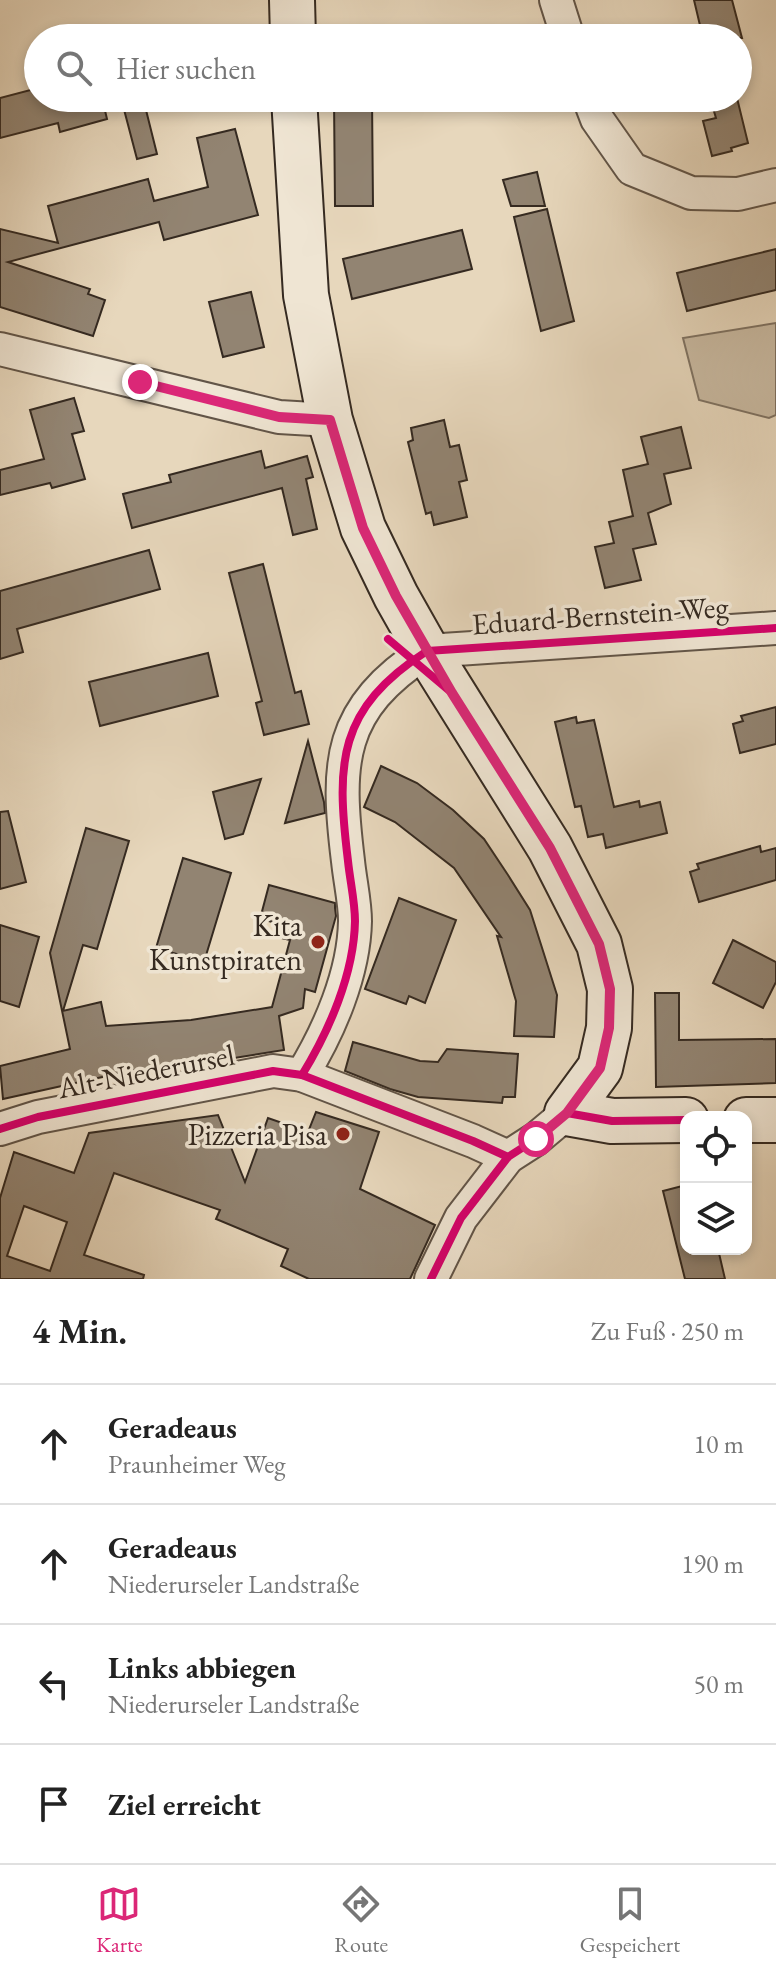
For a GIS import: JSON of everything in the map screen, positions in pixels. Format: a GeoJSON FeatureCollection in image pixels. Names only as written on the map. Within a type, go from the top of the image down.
{"type":"FeatureCollection","features":[{"type":"Feature","properties":{"kind":"main road"},"geometry":{"type":"LineString","coordinates":[[292,0],[293,24]]}},
{"type":"Feature","properties":{"kind":"main road"},"geometry":{"type":"LineString","coordinates":[[295,112],[306,295],[330,420],[363,528],[427,651],[550,848],[599,944],[610,989],[609,1028],[600,1068],[567,1113],[612,1121],[680,1120]]}},
{"type":"Feature","properties":{"kind":"main road"},"geometry":{"type":"LineString","coordinates":[[752,1120],[776,1120]]}},
{"type":"Feature","properties":{"kind":"street"},"geometry":{"type":"LineString","coordinates":[[556,0],[564,24]]}},
{"type":"Feature","properties":{"kind":"street"},"geometry":{"type":"LineString","coordinates":[[594,112],[632,169],[691,193],[738,194],[776,185]]}},
{"type":"Feature","properties":{"kind":"street"},"geometry":{"type":"LineString","coordinates":[[0,349],[279,417],[330,420]]}},
{"type":"Feature","properties":{"kind":"street","name":"Eduard-Bernstein-Weg"},"geometry":{"type":"LineString","coordinates":[[427,651],[776,628]]}},
{"type":"Feature","properties":{"kind":"street"},"geometry":{"type":"LineString","coordinates":[[302,1075],[334,1016],[352,947],[355,921],[341,779],[349,740],[369,700],[397,671],[427,651]]}},
{"type":"Feature","properties":{"kind":"street","name":"Alt-Niederursel"},"geometry":{"type":"LineString","coordinates":[[0,1129],[38,1117],[273,1071],[302,1075],[508,1157]]}},
{"type":"Feature","properties":{"kind":"street"},"geometry":{"type":"LineString","coordinates":[[431,1279],[461,1218],[508,1157],[567,1113]]}},
{"type":"Feature","properties":{"kind":"shaded area"},"geometry":{"type":"Polygon","coordinates":[[[776,323],[776,415],[769,418],[699,400],[683,338],[776,323]]]}},
{"type":"Feature","properties":{"kind":"building"},"geometry":{"type":"Polygon","coordinates":[[[694,0],[732,0],[738,24],[700,24],[694,0]]]}},
{"type":"Feature","properties":{"kind":"building"},"geometry":{"type":"Polygon","coordinates":[[[24,92],[24,112],[105,112],[107,119],[60,132],[58,123],[0,138],[0,98],[24,92]]]}},
{"type":"Feature","properties":{"kind":"building"},"geometry":{"type":"Polygon","coordinates":[[[125,112],[146,112],[157,154],[137,159],[125,112]]]}},
{"type":"Feature","properties":{"kind":"building"},"geometry":{"type":"Polygon","coordinates":[[[334,112],[372,112],[373,206],[335,206],[334,112]]]}},
{"type":"Feature","properties":{"kind":"building"},"geometry":{"type":"Polygon","coordinates":[[[714,112],[740,112],[748,143],[712,156],[703,121],[716,118],[714,112]]]}},
{"type":"Feature","properties":{"kind":"building"},"geometry":{"type":"Polygon","coordinates":[[[235,129],[258,215],[164,240],[159,222],[8,262],[90,289],[88,294],[105,300],[93,336],[0,307],[0,229],[58,243],[48,206],[148,179],[154,201],[208,187],[197,138],[235,129]]]}},
{"type":"Feature","properties":{"kind":"building"},"geometry":{"type":"Polygon","coordinates":[[[537,172],[545,206],[511,206],[503,180],[537,172]]]}},
{"type":"Feature","properties":{"kind":"building"},"geometry":{"type":"Polygon","coordinates":[[[547,209],[574,321],[541,331],[514,217],[547,209]]]}},
{"type":"Feature","properties":{"kind":"building"},"geometry":{"type":"Polygon","coordinates":[[[462,230],[472,269],[352,299],[343,259],[462,230]]]}},
{"type":"Feature","properties":{"kind":"building"},"geometry":{"type":"Polygon","coordinates":[[[776,249],[776,290],[687,311],[677,273],[776,249]]]}},
{"type":"Feature","properties":{"kind":"building"},"geometry":{"type":"Polygon","coordinates":[[[251,292],[264,347],[223,357],[209,302],[251,292]]]}},
{"type":"Feature","properties":{"kind":"building"},"geometry":{"type":"Polygon","coordinates":[[[74,398],[84,431],[72,434],[85,479],[52,488],[50,483],[0,495],[0,470],[44,459],[30,410],[74,398]]]}},
{"type":"Feature","properties":{"kind":"building"},"geometry":{"type":"Polygon","coordinates":[[[444,420],[450,447],[459,445],[467,480],[459,482],[467,517],[434,525],[431,512],[426,514],[408,442],[413,440],[411,428],[444,420]]]}},
{"type":"Feature","properties":{"kind":"building"},"geometry":{"type":"Polygon","coordinates":[[[681,427],[691,468],[664,474],[671,504],[648,513],[656,544],[633,549],[641,580],[605,588],[595,547],[614,543],[609,522],[633,516],[623,470],[648,464],[641,437],[681,427]]]}},
{"type":"Feature","properties":{"kind":"building"},"geometry":{"type":"Polygon","coordinates":[[[261,451],[265,468],[307,456],[313,477],[306,479],[317,529],[293,535],[282,488],[132,528],[123,494],[171,482],[169,475],[261,451]]]}},
{"type":"Feature","properties":{"kind":"building"},"geometry":{"type":"Polygon","coordinates":[[[149,550],[160,589],[17,629],[23,652],[0,659],[0,591],[149,550]]]}},
{"type":"Feature","properties":{"kind":"building"},"geometry":{"type":"Polygon","coordinates":[[[263,564],[295,693],[301,691],[309,724],[264,735],[256,703],[262,701],[229,573],[263,564]]]}},
{"type":"Feature","properties":{"kind":"building"},"geometry":{"type":"Polygon","coordinates":[[[208,653],[218,696],[100,726],[89,682],[208,653]]]}},
{"type":"Feature","properties":{"kind":"building"},"geometry":{"type":"Polygon","coordinates":[[[776,707],[776,744],[740,753],[733,724],[743,721],[741,716],[776,707]]]}},
{"type":"Feature","properties":{"kind":"building"},"geometry":{"type":"Polygon","coordinates":[[[576,717],[577,723],[594,720],[614,807],[639,801],[640,807],[660,802],[667,833],[606,848],[603,834],[588,837],[581,806],[575,807],[555,722],[576,717]]]}},
{"type":"Feature","properties":{"kind":"building"},"geometry":{"type":"Polygon","coordinates":[[[308,741],[325,813],[285,823],[308,741]]]}},
{"type":"Feature","properties":{"kind":"building"},"geometry":{"type":"Polygon","coordinates":[[[381,766],[417,783],[453,810],[484,839],[508,875],[530,910],[557,995],[554,1037],[514,1036],[516,1001],[497,936],[501,937],[454,868],[395,822],[364,807],[381,766]]]}},
{"type":"Feature","properties":{"kind":"building"},"geometry":{"type":"Polygon","coordinates":[[[261,779],[243,834],[225,839],[213,792],[261,779]]]}},
{"type":"Feature","properties":{"kind":"building"},"geometry":{"type":"Polygon","coordinates":[[[8,811],[26,882],[0,889],[0,812],[8,811]]]}},
{"type":"Feature","properties":{"kind":"building"},"geometry":{"type":"Polygon","coordinates":[[[86,828],[129,841],[97,949],[83,945],[63,1011],[101,1002],[106,1026],[191,1020],[272,1007],[290,940],[277,937],[281,924],[260,919],[269,885],[335,903],[336,916],[315,992],[305,989],[303,1008],[279,1016],[284,1050],[178,1067],[134,1070],[3,1099],[0,1066],[70,1049],[50,953],[86,828]]]}},
{"type":"Feature","properties":{"kind":"building"},"geometry":{"type":"Polygon","coordinates":[[[760,846],[761,852],[776,848],[776,880],[699,902],[690,872],[699,869],[697,864],[760,846]]]}},
{"type":"Feature","properties":{"kind":"building"},"geometry":{"type":"Polygon","coordinates":[[[183,858],[231,873],[204,962],[156,948],[183,858]]]}},
{"type":"Feature","properties":{"kind":"building"},"geometry":{"type":"Polygon","coordinates":[[[399,898],[456,920],[425,1003],[409,996],[406,1004],[365,989],[399,898]]]}},
{"type":"Feature","properties":{"kind":"building"},"geometry":{"type":"Polygon","coordinates":[[[0,925],[39,937],[19,1007],[0,1001],[0,925]]]}},
{"type":"Feature","properties":{"kind":"building"},"geometry":{"type":"Polygon","coordinates":[[[733,940],[776,962],[776,982],[763,1008],[713,983],[733,940]]]}},
{"type":"Feature","properties":{"kind":"building"},"geometry":{"type":"Polygon","coordinates":[[[655,993],[679,993],[679,1040],[776,1039],[776,1083],[656,1087],[655,993]]]}},
{"type":"Feature","properties":{"kind":"building"},"geometry":{"type":"Polygon","coordinates":[[[353,1042],[420,1061],[438,1062],[447,1049],[518,1054],[515,1097],[503,1097],[502,1103],[418,1097],[390,1089],[345,1071],[353,1042]]]}},
{"type":"Feature","properties":{"kind":"building"},"geometry":{"type":"Polygon","coordinates":[[[316,1112],[379,1132],[360,1189],[435,1225],[410,1279],[309,1279],[281,1266],[288,1249],[216,1219],[220,1210],[114,1173],[84,1255],[144,1275],[143,1279],[0,1279],[0,1198],[14,1152],[74,1173],[89,1133],[218,1115],[245,1182],[268,1118],[308,1132],[316,1112]],[[24,1206],[7,1256],[50,1271],[67,1222],[24,1206]]]}},
{"type":"Feature","properties":{"kind":"building"},"geometry":{"type":"Polygon","coordinates":[[[680,1187],[680,1255],[719,1255],[725,1279],[685,1279],[663,1191],[680,1187]]]}},
{"type":"Feature","properties":{"kind":"cycle path"},"geometry":{"type":"LineString","coordinates":[[302,1075],[322,1040],[338,1001],[354,941],[355,914],[343,795],[349,741],[359,717],[375,694],[397,673],[427,651],[776,628]]}},
{"type":"Feature","properties":{"kind":"cycle path"},"geometry":{"type":"LineString","coordinates":[[388,639],[452,693],[550,848],[599,944],[610,989],[609,1028],[600,1068],[567,1113],[508,1157],[461,1218],[431,1279]]}},
{"type":"Feature","properties":{"kind":"cycle path"},"geometry":{"type":"LineString","coordinates":[[0,1129],[38,1117],[273,1071],[302,1075],[508,1157]]}},
{"type":"Feature","properties":{"kind":"cycle path"},"geometry":{"type":"LineString","coordinates":[[567,1113],[612,1121],[680,1120]]}},
{"type":"Feature","properties":{"kind":"place","name":"Kita Kunstpiraten"},"geometry":{"type":"Point","coordinates":[318,942]}},
{"type":"Feature","properties":{"kind":"place","name":"Pizzeria Pisa"},"geometry":{"type":"Point","coordinates":[343,1134]}},
{"type":"Feature","properties":{"kind":"route"},"geometry":{"type":"LineString","coordinates":[[140,382],[279,417],[330,420],[363,528],[396,596],[483,744],[550,848],[599,944],[610,989],[609,1028],[600,1068],[567,1113],[536,1139]]}}]}
